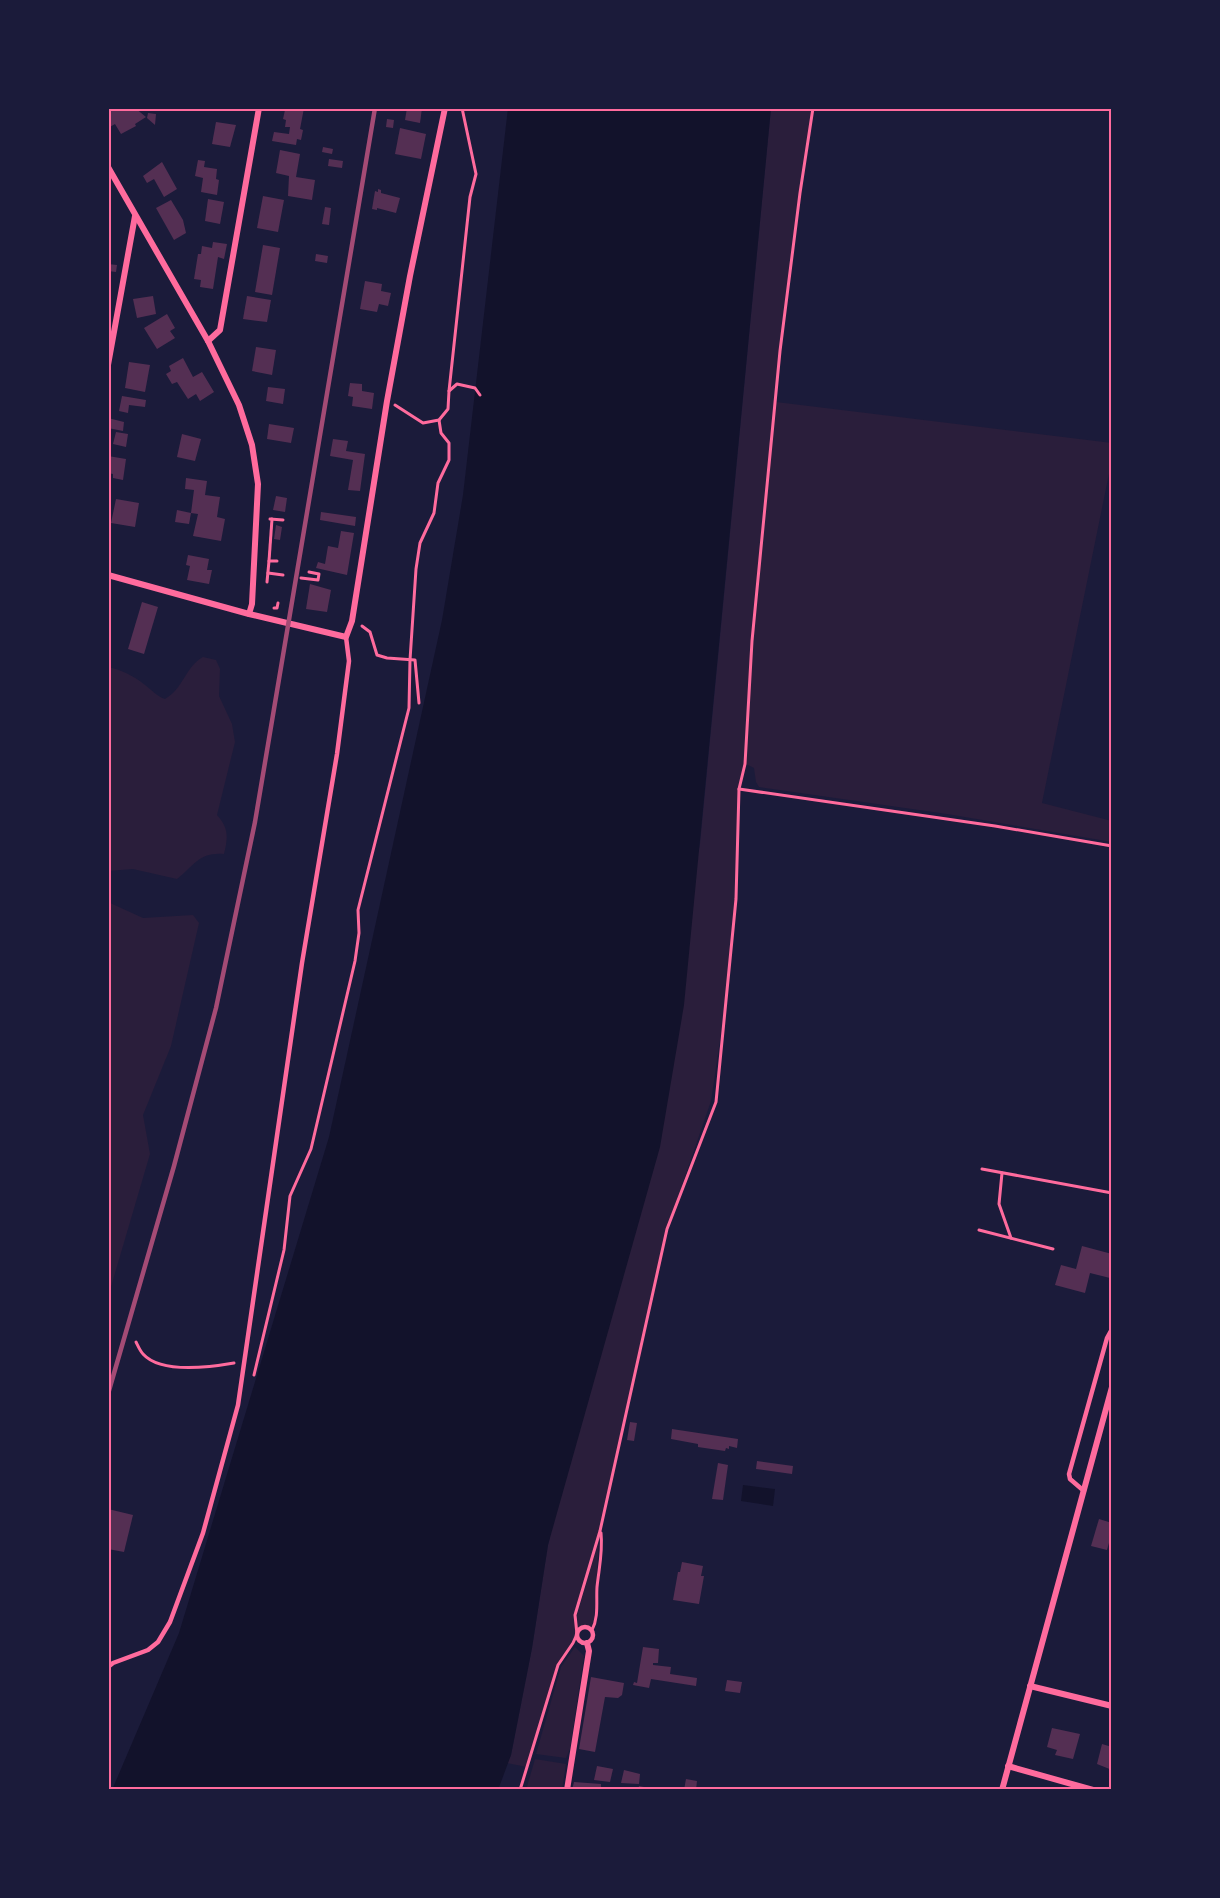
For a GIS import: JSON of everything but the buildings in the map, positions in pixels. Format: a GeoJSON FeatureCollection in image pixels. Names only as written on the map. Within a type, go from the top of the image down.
{"type":"FeatureCollection","features":[{"type":"Feature","properties":{"kind":"street"},"geometry":{"type":"LineString","coordinates":[[208,341],[220,330],[259,108]]}},
{"type":"Feature","properties":{"kind":"street"},"geometry":{"type":"LineString","coordinates":[[108,575],[249,614],[346,637],[352,621],[387,401],[410,276],[445,108]]}},
{"type":"Feature","properties":{"kind":"street"},"geometry":{"type":"LineString","coordinates":[[108,167],[208,341],[238,405],[254,455],[258,484],[252,604],[249,614]]}},
{"type":"Feature","properties":{"kind":"street"},"geometry":{"type":"LineString","coordinates":[[108,365],[135,215]]}},
{"type":"Feature","properties":{"kind":"street"},"geometry":{"type":"LineString","coordinates":[[1002,1790],[1112,1387]]}},
{"type":"Feature","properties":{"kind":"street"},"geometry":{"type":"LineString","coordinates":[[567,1790],[589,1651],[587,1644]]}},
{"type":"Feature","properties":{"kind":"street"},"geometry":{"type":"LineString","coordinates":[[1030,1686],[1112,1706]]}},
{"type":"Feature","properties":{"kind":"street"},"geometry":{"type":"LineString","coordinates":[[1008,1766],[1093,1790]]}},
{"type":"Feature","properties":{"kind":"lane"},"geometry":{"type":"LineString","coordinates":[[108,1667],[148,1650],[158,1642],[170,1622],[203,1533],[238,1406],[302,963],[337,754],[349,661],[346,637]]}},
{"type":"Feature","properties":{"kind":"lane"},"geometry":{"type":"LineString","coordinates":[[1084,1491],[1070,1479],[1069,1473],[1107,1338],[1112,1329]]}},
{"type":"Feature","properties":{"kind":"lane"},"geometry":{"type":"LineString","coordinates":[[585,1627],[592,1630],[593,1639],[587,1644],[578,1640],[577,1634],[580,1628],[585,1627]]}},
{"type":"Feature","properties":{"kind":"path"},"geometry":{"type":"LineString","coordinates":[[387,401],[423,423],[439,420],[448,409],[470,197],[476,174],[462,108]]}},
{"type":"Feature","properties":{"kind":"path"},"geometry":{"type":"LineString","coordinates":[[520,1790],[558,1665],[577,1634],[575,1615],[600,1531],[667,1228],[716,1102],[736,899],[739,789],[745,764],[752,640],[780,351],[813,108]]}},
{"type":"Feature","properties":{"kind":"path"},"geometry":{"type":"LineString","coordinates":[[449,391],[457,384],[462,384],[475,388],[480,395]]}},
{"type":"Feature","properties":{"kind":"path"},"geometry":{"type":"LineString","coordinates":[[252,1381],[284,1250],[290,1196],[311,1149],[355,961],[359,933],[358,910],[409,708],[416,569],[420,543],[434,513],[438,483],[449,460],[449,443],[441,433],[439,420]]}},
{"type":"Feature","properties":{"kind":"path"},"geometry":{"type":"LineString","coordinates":[[267,582],[273,520],[283,520]]}},
{"type":"Feature","properties":{"kind":"path"},"geometry":{"type":"LineString","coordinates":[[269,561],[277,561]]}},
{"type":"Feature","properties":{"kind":"path"},"geometry":{"type":"LineString","coordinates":[[268,573],[283,575]]}},
{"type":"Feature","properties":{"kind":"path"},"geometry":{"type":"LineString","coordinates":[[301,578],[318,580],[319,574],[309,573]]}},
{"type":"Feature","properties":{"kind":"path"},"geometry":{"type":"LineString","coordinates":[[277,608],[278,603]]}},
{"type":"Feature","properties":{"kind":"path"},"geometry":{"type":"LineString","coordinates":[[352,621],[367,628],[377,655],[415,660],[419,703]]}},
{"type":"Feature","properties":{"kind":"path"},"geometry":{"type":"LineString","coordinates":[[739,789],[995,826],[1112,846]]}},
{"type":"Feature","properties":{"kind":"path"},"geometry":{"type":"LineString","coordinates":[[982,1169],[1112,1193]]}},
{"type":"Feature","properties":{"kind":"path"},"geometry":{"type":"LineString","coordinates":[[1002,1173],[999,1204],[1011,1238]]}},
{"type":"Feature","properties":{"kind":"path"},"geometry":{"type":"LineString","coordinates":[[979,1230],[1053,1249]]}},
{"type":"Feature","properties":{"kind":"path"},"geometry":{"type":"LineString","coordinates":[[136,1342],[142,1353],[149,1359],[164,1364],[194,1369],[243,1362]]}},
{"type":"Feature","properties":{"kind":"path"},"geometry":{"type":"LineString","coordinates":[[592,1630],[596,1623],[597,1586],[601,1563],[600,1531]]}},
{"type":"Feature","properties":{"kind":"shaded area"},"geometry":{"type":"Polygon","coordinates":[[[508,108],[771,108],[684,1005],[660,1147],[548,1545],[532,1648],[511,1755],[498,1790],[112,1790],[179,1633],[329,1137],[442,620],[463,495],[508,108]]]}},
{"type":"Feature","properties":{"kind":"shaded area"},"geometry":{"type":"Polygon","coordinates":[[[771,108],[813,108],[791,264],[776,402],[1112,443],[1112,459],[1042,803],[1112,821],[1112,842],[947,814],[759,787],[754,768],[746,764],[739,789],[739,852],[728,986],[711,1101],[667,1229],[600,1531],[575,1615],[578,1632],[558,1665],[527,1767],[507,1763],[511,1755],[532,1648],[548,1545],[700,844],[771,108]]]}},
{"type":"Feature","properties":{"kind":"shaded area"},"geometry":{"type":"Polygon","coordinates":[[[203,657],[216,660],[220,669],[219,696],[232,724],[235,742],[217,815],[224,824],[226,833],[224,854],[203,857],[177,879],[133,869],[108,871],[108,667],[132,676],[165,699],[176,689],[192,666],[203,657]]]}},
{"type":"Feature","properties":{"kind":"shaded area"},"geometry":{"type":"Polygon","coordinates":[[[108,902],[143,918],[193,915],[199,923],[171,1046],[143,1115],[150,1154],[108,1297],[108,902]]]}},
{"type":"Feature","properties":{"kind":"shaded area"},"geometry":{"type":"Polygon","coordinates":[[[743,1485],[775,1489],[773,1506],[741,1501],[743,1485]]]}},
{"type":"Feature","properties":{"kind":"shaded area"},"geometry":{"type":"Polygon","coordinates":[[[599,1540],[594,1623],[592,1627],[583,1625],[578,1628],[577,1615],[599,1540]]]}},
{"type":"Feature","properties":{"kind":"shaded area"},"geometry":{"type":"Polygon","coordinates":[[[575,1647],[584,1656],[570,1749],[566,1758],[536,1754],[561,1667],[575,1647]]]}},
{"type":"Feature","properties":{"kind":"shaded area"},"geometry":{"type":"Polygon","coordinates":[[[535,1759],[566,1764],[562,1790],[526,1790],[535,1759]]]}},
{"type":"Feature","properties":{"kind":"railway"},"geometry":{"type":"LineString","coordinates":[[108,1394],[174,1166],[216,1008],[255,822],[375,108]]}}]}
